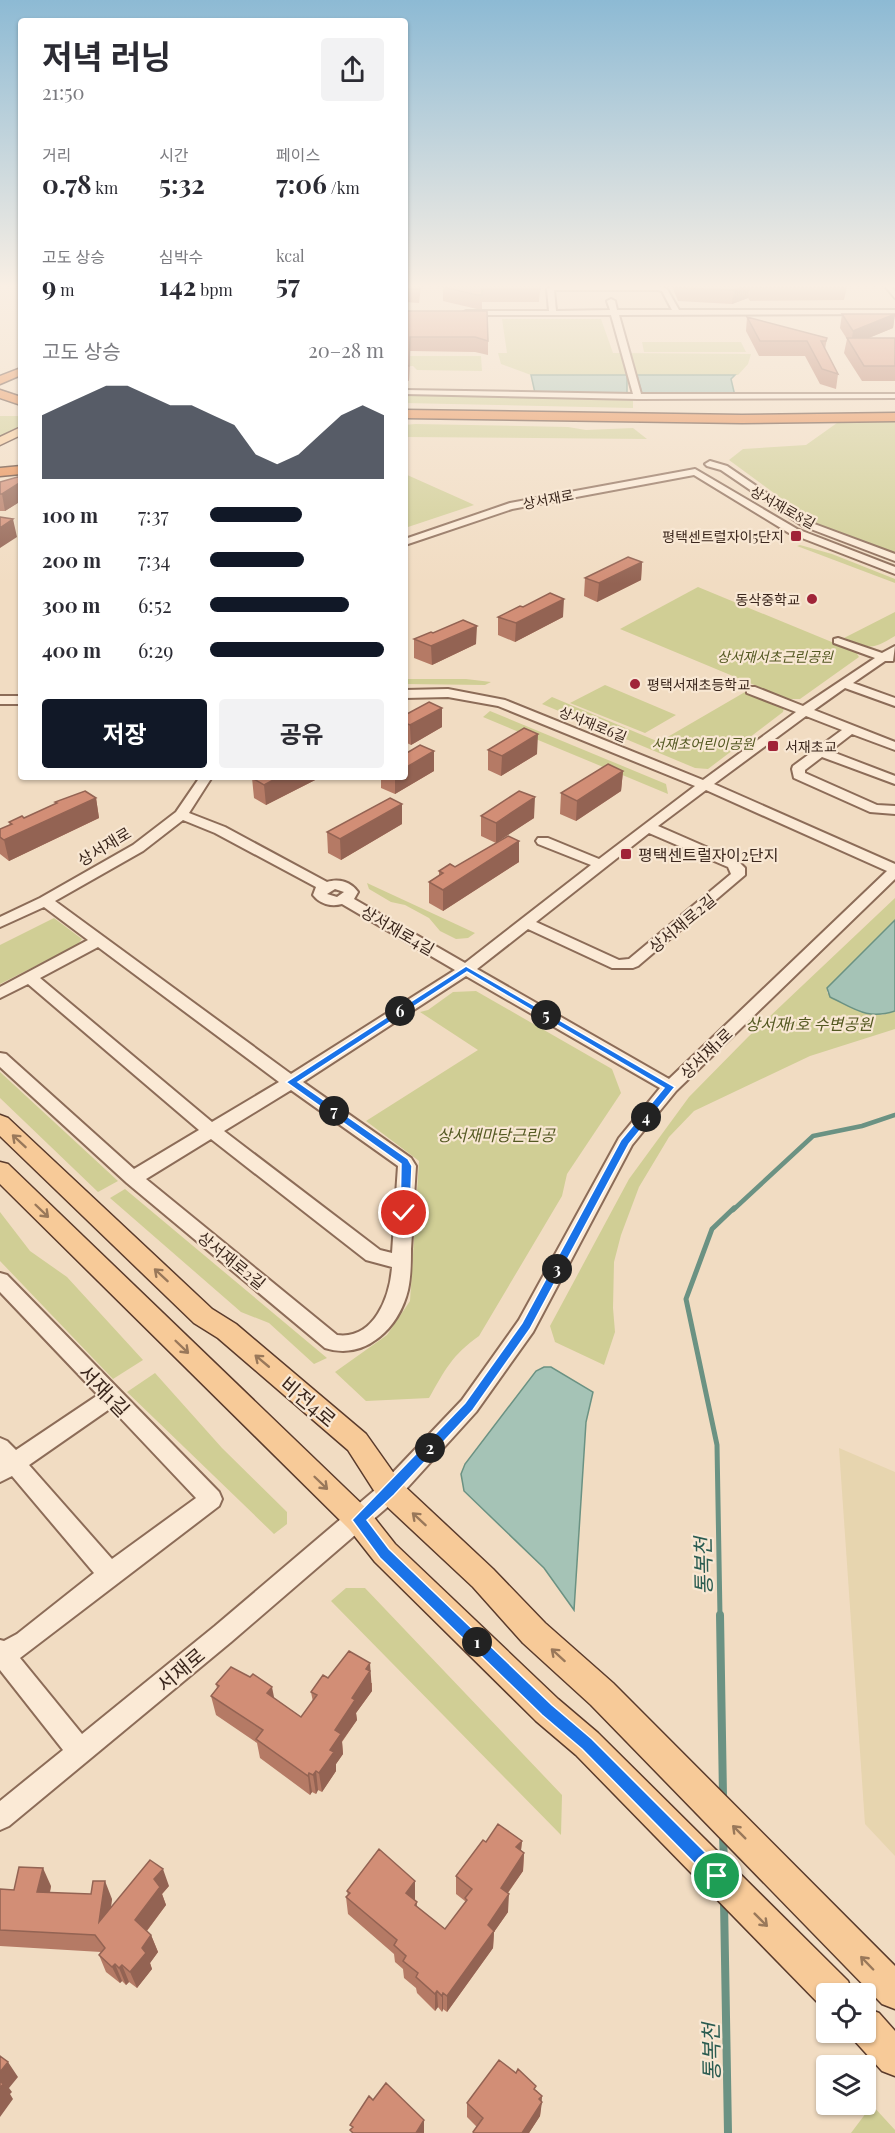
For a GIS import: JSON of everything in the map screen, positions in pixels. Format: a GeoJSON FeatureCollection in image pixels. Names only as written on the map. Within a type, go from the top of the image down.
{"type":"FeatureCollection","features":[{"type":"Feature","properties":{"kind":"highway"},"geometry":{"type":"LineString","coordinates":[[0,394],[14,408]]}},
{"type":"Feature","properties":{"kind":"highway"},"geometry":{"type":"LineString","coordinates":[[408,408],[783,412],[895,410]]}},
{"type":"Feature","properties":{"kind":"highway"},"geometry":{"type":"LineString","coordinates":[[408,414],[742,419],[895,417]]}},
{"type":"Feature","properties":{"kind":"highway"},"geometry":{"type":"LineString","coordinates":[[0,463],[18,465]]}},
{"type":"Feature","properties":{"kind":"highway"},"geometry":{"type":"LineString","coordinates":[[0,472],[18,470]]}},
{"type":"Feature","properties":{"kind":"main road"},"geometry":{"type":"LineString","coordinates":[[0,442],[18,432]]}},
{"type":"Feature","properties":{"kind":"main road"},"geometry":{"type":"LineString","coordinates":[[0,449],[18,439]]}},
{"type":"Feature","properties":{"kind":"main road","name":"비전4로"},"geometry":{"type":"LineString","coordinates":[[0,1123],[203,1316],[227,1331],[357,1442],[390,1491],[483,1578],[534,1633],[602,1694],[895,1992]]}},
{"type":"Feature","properties":{"kind":"main road"},"geometry":{"type":"LineString","coordinates":[[0,1170],[359,1520],[385,1553],[547,1710],[587,1744],[824,1983]]}},
{"type":"Feature","properties":{"kind":"main road"},"geometry":{"type":"LineString","coordinates":[[876,2037],[895,2058]]}},
{"type":"Feature","properties":{"kind":"street"},"geometry":{"type":"LineString","coordinates":[[635,386],[638,397]]}},
{"type":"Feature","properties":{"kind":"street"},"geometry":{"type":"LineString","coordinates":[[408,392],[638,397],[895,396]]}},
{"type":"Feature","properties":{"kind":"street"},"geometry":{"type":"LineString","coordinates":[[710,464],[724,468],[806,524],[895,558]]}},
{"type":"Feature","properties":{"kind":"street","name":"상서재로"},"geometry":{"type":"LineString","coordinates":[[408,541],[510,506],[695,472]]}},
{"type":"Feature","properties":{"kind":"street","name":"상서재로8길"},"geometry":{"type":"LineString","coordinates":[[695,472],[793,531],[895,571]]}},
{"type":"Feature","properties":{"kind":"street"},"geometry":{"type":"LineString","coordinates":[[838,641],[888,659]]}},
{"type":"Feature","properties":{"kind":"street"},"geometry":{"type":"LineString","coordinates":[[133,1178],[291,1082],[466,969],[648,827],[803,712],[844,684],[888,659],[895,649]]}},
{"type":"Feature","properties":{"kind":"street"},"geometry":{"type":"LineString","coordinates":[[844,684],[895,702]]}},
{"type":"Feature","properties":{"kind":"street"},"geometry":{"type":"LineString","coordinates":[[751,690],[895,746]]}},
{"type":"Feature","properties":{"kind":"street","name":"상서재로6길"},"geometry":{"type":"LineString","coordinates":[[408,694],[448,693],[501,703],[705,785],[895,870]]}},
{"type":"Feature","properties":{"kind":"street"},"geometry":{"type":"LineString","coordinates":[[0,700],[18,700]]}},
{"type":"Feature","properties":{"kind":"street"},"geometry":{"type":"LineString","coordinates":[[849,730],[798,769],[799,775],[889,810]]}},
{"type":"Feature","properties":{"kind":"street"},"geometry":{"type":"LineString","coordinates":[[821,752],[895,780]]}},
{"type":"Feature","properties":{"kind":"street","name":"상서재로"},"geometry":{"type":"LineString","coordinates":[[0,923],[120,859],[182,815],[204,780]]}},
{"type":"Feature","properties":{"kind":"street","name":"상서재로4길"},"geometry":{"type":"LineString","coordinates":[[182,815],[220,830],[325,886],[320,892],[325,900],[335,902],[345,900],[670,1087]]}},
{"type":"Feature","properties":{"kind":"street","name":"상서재로2길"},"geometry":{"type":"LineString","coordinates":[[525,922],[617,965],[633,963],[738,875],[738,868],[733,864],[648,827]]}},
{"type":"Feature","properties":{"kind":"street"},"geometry":{"type":"LineString","coordinates":[[543,841],[600,864]]}},
{"type":"Feature","properties":{"kind":"street","name":"상서재1로"},"geometry":{"type":"LineString","coordinates":[[359,1520],[390,1491],[469,1406],[526,1326],[625,1142],[670,1087],[895,870]]}},
{"type":"Feature","properties":{"kind":"street"},"geometry":{"type":"LineString","coordinates":[[29,977],[211,1130],[373,1255],[387,1260],[401,1260],[407,1166],[405,1161],[291,1082],[45,901]]}},
{"type":"Feature","properties":{"kind":"street"},"geometry":{"type":"LineString","coordinates":[[0,993],[99,940]]}},
{"type":"Feature","properties":{"kind":"street","name":"상서재로2길"},"geometry":{"type":"LineString","coordinates":[[0,1058],[133,1178],[332,1342],[354,1344],[370,1336],[384,1320],[395,1300],[400,1280],[401,1260]]}},
{"type":"Feature","properties":{"kind":"street","name":"서재1길"},"geometry":{"type":"LineString","coordinates":[[0,1280],[211,1499],[110,1574]]}},
{"type":"Feature","properties":{"kind":"street"},"geometry":{"type":"LineString","coordinates":[[80,1752],[1,1655],[25,1642],[110,1574],[5,1461],[111,1397]]}},
{"type":"Feature","properties":{"kind":"street","name":"서재로"},"geometry":{"type":"LineString","coordinates":[[0,1817],[359,1520]]}},
{"type":"Feature","properties":{"kind":"shaded area"},"geometry":{"type":"Polygon","coordinates":[[[533,386],[627,386],[627,394],[535,393],[533,386]]]}},
{"type":"Feature","properties":{"kind":"shaded area"},"geometry":{"type":"Polygon","coordinates":[[[640,386],[733,386],[735,396],[642,394],[640,386]]]}},
{"type":"Feature","properties":{"kind":"shaded area"},"geometry":{"type":"Polygon","coordinates":[[[895,920],[895,1011],[869,1014],[830,997],[827,988],[895,920]]]}},
{"type":"Feature","properties":{"kind":"shaded area"},"geometry":{"type":"Polygon","coordinates":[[[544,1367],[551,1367],[593,1392],[586,1422],[574,1610],[544,1568],[464,1491],[461,1474],[465,1464],[536,1371],[544,1367]]]}},
{"type":"Feature","properties":{"kind":"shaded area"},"geometry":{"type":"Polygon","coordinates":[[[839,1448],[895,1472],[895,1856],[865,1824],[839,1448]]]}},
{"type":"Feature","properties":{"kind":"green space"},"geometry":{"type":"Polygon","coordinates":[[[408,395],[633,400],[633,408],[408,403],[408,395]]]}},
{"type":"Feature","properties":{"kind":"green space"},"geometry":{"type":"Polygon","coordinates":[[[0,416],[18,416],[18,427],[0,437],[0,416]]]}},
{"type":"Feature","properties":{"kind":"green space"},"geometry":{"type":"Polygon","coordinates":[[[895,421],[895,553],[815,523],[729,460],[743,449],[806,445],[837,423],[895,421]]]}},
{"type":"Feature","properties":{"kind":"green space"},"geometry":{"type":"Polygon","coordinates":[[[408,425],[568,427],[586,430],[633,428],[647,439],[408,437],[408,425]]]}},
{"type":"Feature","properties":{"kind":"green space"},"geometry":{"type":"Polygon","coordinates":[[[408,475],[470,503],[474,505],[408,527],[408,475]]]}},
{"type":"Feature","properties":{"kind":"green space"},"geometry":{"type":"Polygon","coordinates":[[[797,546],[832,554],[895,579],[895,583],[797,546]]]}},
{"type":"Feature","properties":{"kind":"green space","name":"상서재서초근린공원"},"geometry":{"type":"Polygon","coordinates":[[[698,587],[856,652],[859,657],[800,699],[788,699],[620,629],[698,587]]]}},
{"type":"Feature","properties":{"kind":"green space"},"geometry":{"type":"Polygon","coordinates":[[[895,612],[895,636],[887,641],[870,646],[844,638],[895,612]]]}},
{"type":"Feature","properties":{"kind":"green space"},"geometry":{"type":"Polygon","coordinates":[[[408,679],[466,679],[491,682],[485,685],[408,684],[408,679]]]}},
{"type":"Feature","properties":{"kind":"green space"},"geometry":{"type":"Polygon","coordinates":[[[605,685],[676,715],[645,733],[570,703],[605,685]]]}},
{"type":"Feature","properties":{"kind":"green space","name":"서재초어린이공원"},"geometry":{"type":"Polygon","coordinates":[[[745,692],[784,707],[783,712],[708,769],[695,768],[542,704],[552,697],[659,742],[745,692]]]}},
{"type":"Feature","properties":{"kind":"green space"},"geometry":{"type":"Polygon","coordinates":[[[490,711],[666,784],[668,794],[483,717],[490,711]]]}},
{"type":"Feature","properties":{"kind":"green space"},"geometry":{"type":"Polygon","coordinates":[[[367,883],[475,933],[468,938],[456,939],[440,931],[429,918],[405,905],[391,902],[369,889],[367,883]]]}},
{"type":"Feature","properties":{"kind":"green space","name":"상서재1호 수변공원"},"geometry":{"type":"Polygon","coordinates":[[[895,898],[895,920],[827,988],[827,993],[882,1015],[895,1011],[895,1029],[810,1056],[694,1111],[669,1137],[639,1187],[621,1235],[614,1262],[615,1332],[604,1365],[555,1342],[550,1326],[629,1179],[689,1097],[748,1037],[895,898]]]}},
{"type":"Feature","properties":{"kind":"green space"},"geometry":{"type":"Polygon","coordinates":[[[54,918],[82,939],[77,945],[0,984],[0,945],[54,918]]]}},
{"type":"Feature","properties":{"kind":"green space","name":"상서재마당근린공"},"geometry":{"type":"Polygon","coordinates":[[[476,991],[612,1069],[621,1093],[567,1174],[562,1196],[479,1336],[456,1357],[429,1398],[366,1401],[335,1372],[387,1335],[410,1301],[419,1161],[366,1121],[478,1050],[420,1012],[428,1010],[453,992],[476,991]]]}},
{"type":"Feature","properties":{"kind":"green space"},"geometry":{"type":"Polygon","coordinates":[[[0,1072],[118,1181],[98,1192],[0,1098],[0,1072]]]}},
{"type":"Feature","properties":{"kind":"green space"},"geometry":{"type":"Polygon","coordinates":[[[125,1189],[327,1358],[314,1364],[269,1323],[241,1312],[110,1198],[125,1189]]]}},
{"type":"Feature","properties":{"kind":"green space"},"geometry":{"type":"Polygon","coordinates":[[[0,1212],[30,1251],[67,1277],[143,1360],[113,1379],[0,1261],[0,1212]]]}},
{"type":"Feature","properties":{"kind":"green space"},"geometry":{"type":"Polygon","coordinates":[[[155,1373],[222,1448],[287,1512],[287,1524],[274,1534],[127,1392],[155,1373]]]}},
{"type":"Feature","properties":{"kind":"green space"},"geometry":{"type":"Polygon","coordinates":[[[346,1588],[365,1588],[562,1795],[561,1835],[331,1601],[346,1588]]]}},
{"type":"Feature","properties":{"kind":"green space"},"geometry":{"type":"Polygon","coordinates":[[[876,2109],[895,2130],[895,2133],[851,2133],[864,2115],[876,2115],[876,2109]]]}},
{"type":"Feature","properties":{"kind":"building"},"geometry":{"type":"Polygon","coordinates":[[[18,477],[18,484],[2,494],[0,494],[0,482],[18,477]]]}},
{"type":"Feature","properties":{"kind":"building"},"geometry":{"type":"Polygon","coordinates":[[[0,517],[13,519],[0,528],[0,517]]]}},
{"type":"Feature","properties":{"kind":"building"},"geometry":{"type":"Polygon","coordinates":[[[628,557],[642,562],[599,583],[585,578],[628,557]]]}},
{"type":"Feature","properties":{"kind":"building"},"geometry":{"type":"Polygon","coordinates":[[[550,593],[564,599],[516,623],[498,617],[520,606],[523,607],[550,593]]]}},
{"type":"Feature","properties":{"kind":"building"},"geometry":{"type":"Polygon","coordinates":[[[463,620],[477,626],[431,646],[414,639],[433,633],[463,620]]]}},
{"type":"Feature","properties":{"kind":"building"},"geometry":{"type":"Polygon","coordinates":[[[429,702],[442,708],[410,725],[408,724],[408,713],[429,702]]]}},
{"type":"Feature","properties":{"kind":"building"},"geometry":{"type":"Polygon","coordinates":[[[524,728],[538,734],[502,756],[488,750],[524,728]]]}},
{"type":"Feature","properties":{"kind":"building"},"geometry":{"type":"Polygon","coordinates":[[[420,745],[434,751],[408,766],[408,752],[420,745]]]}},
{"type":"Feature","properties":{"kind":"building"},"geometry":{"type":"Polygon","coordinates":[[[608,764],[623,771],[577,801],[561,793],[608,764]]]}},
{"type":"Feature","properties":{"kind":"building"},"geometry":{"type":"Polygon","coordinates":[[[255,780],[273,780],[264,785],[255,780]]]}},
{"type":"Feature","properties":{"kind":"building"},"geometry":{"type":"Polygon","coordinates":[[[85,791],[96,798],[4,840],[0,837],[0,829],[12,824],[9,822],[22,816],[24,818],[57,803],[55,802],[85,791]]]}},
{"type":"Feature","properties":{"kind":"building"},"geometry":{"type":"Polygon","coordinates":[[[519,791],[535,797],[496,823],[481,816],[519,791]]]}},
{"type":"Feature","properties":{"kind":"building"},"geometry":{"type":"Polygon","coordinates":[[[390,798],[402,804],[340,839],[327,832],[390,798]]]}},
{"type":"Feature","properties":{"kind":"building"},"geometry":{"type":"Polygon","coordinates":[[[508,836],[519,841],[443,890],[429,882],[443,873],[439,871],[450,864],[455,867],[508,836]]]}},
{"type":"Feature","properties":{"kind":"building"},"geometry":{"type":"Polygon","coordinates":[[[349,1651],[370,1663],[366,1669],[370,1671],[352,1698],[355,1700],[335,1730],[341,1734],[330,1750],[334,1752],[319,1773],[316,1771],[313,1775],[309,1773],[308,1776],[256,1739],[263,1730],[211,1696],[219,1686],[216,1684],[231,1667],[250,1677],[253,1674],[272,1687],[267,1693],[301,1717],[317,1695],[311,1692],[323,1675],[328,1678],[349,1651]]]}},
{"type":"Feature","properties":{"kind":"building"},"geometry":{"type":"Polygon","coordinates":[[[498,1824],[522,1841],[516,1847],[524,1853],[501,1888],[509,1894],[488,1925],[494,1931],[447,1996],[443,1993],[442,1996],[437,1991],[435,1994],[416,1977],[418,1973],[403,1961],[406,1956],[394,1945],[397,1940],[346,1897],[350,1893],[347,1891],[379,1849],[415,1881],[406,1893],[417,1902],[415,1905],[445,1929],[467,1900],[465,1898],[472,1889],[456,1876],[483,1840],[486,1842],[498,1824]]]}},
{"type":"Feature","properties":{"kind":"building"},"geometry":{"type":"Polygon","coordinates":[[[150,1860],[163,1869],[154,1879],[160,1887],[135,1920],[151,1935],[142,1948],[146,1953],[130,1972],[122,1965],[119,1968],[115,1964],[112,1967],[99,1955],[105,1948],[95,1935],[0,1930],[0,1889],[14,1890],[19,1867],[43,1868],[37,1892],[91,1894],[93,1881],[105,1881],[99,1922],[150,1860]]]}},
{"type":"Feature","properties":{"kind":"building"},"geometry":{"type":"Polygon","coordinates":[[[0,2056],[8,2062],[0,2072],[0,2056]]]}},
{"type":"Feature","properties":{"kind":"building"},"geometry":{"type":"Polygon","coordinates":[[[499,2060],[516,2073],[518,2069],[536,2086],[534,2089],[542,2096],[539,2099],[542,2102],[522,2133],[474,2133],[483,2118],[467,2103],[499,2060]]]}},
{"type":"Feature","properties":{"kind":"building"},"geometry":{"type":"Polygon","coordinates":[[[386,2083],[424,2120],[416,2133],[353,2133],[350,2130],[353,2127],[350,2125],[369,2096],[373,2100],[386,2083]]]}},
{"type":"Feature","properties":{"kind":"waterway","name":"통복천"},"geometry":{"type":"LineString","coordinates":[[733,1210],[813,1136],[862,1126],[895,1115]]}},
{"type":"Feature","properties":{"kind":"waterway","name":"통복천"},"geometry":{"type":"LineString","coordinates":[[720,1616],[717,1445],[686,1299],[712,1229],[734,1208]]}},
{"type":"Feature","properties":{"kind":"waterway","name":"통복천"},"geometry":{"type":"LineString","coordinates":[[720,1615],[723,1797]]}},
{"type":"Feature","properties":{"kind":"waterway","name":"통복천"},"geometry":{"type":"LineString","coordinates":[[723,1835],[724,1863]]}},
{"type":"Feature","properties":{"kind":"waterway","name":"통복천"},"geometry":{"type":"LineString","coordinates":[[724,1901],[728,2133]]}},
{"type":"Feature","properties":{"kind":"place","name":"평택센트럴자이5단지"},"geometry":{"type":"Point","coordinates":[796,536]}},
{"type":"Feature","properties":{"kind":"place","name":"동삭중학교"},"geometry":{"type":"Point","coordinates":[812,599]}},
{"type":"Feature","properties":{"kind":"place","name":"평택서재초등학교"},"geometry":{"type":"Point","coordinates":[635,684]}},
{"type":"Feature","properties":{"kind":"place","name":"서재초교"},"geometry":{"type":"Point","coordinates":[773,746]}},
{"type":"Feature","properties":{"kind":"place","name":"평택센트럴자이2단지"},"geometry":{"type":"Point","coordinates":[626,854]}},
{"type":"Feature","properties":{"kind":"route"},"geometry":{"type":"LineString","coordinates":[[404,1213],[407,1166],[405,1161],[291,1082],[466,969],[670,1087],[625,1142],[526,1326],[469,1406],[390,1491],[359,1520],[385,1553],[547,1710],[587,1744],[717,1876]]}}]}
